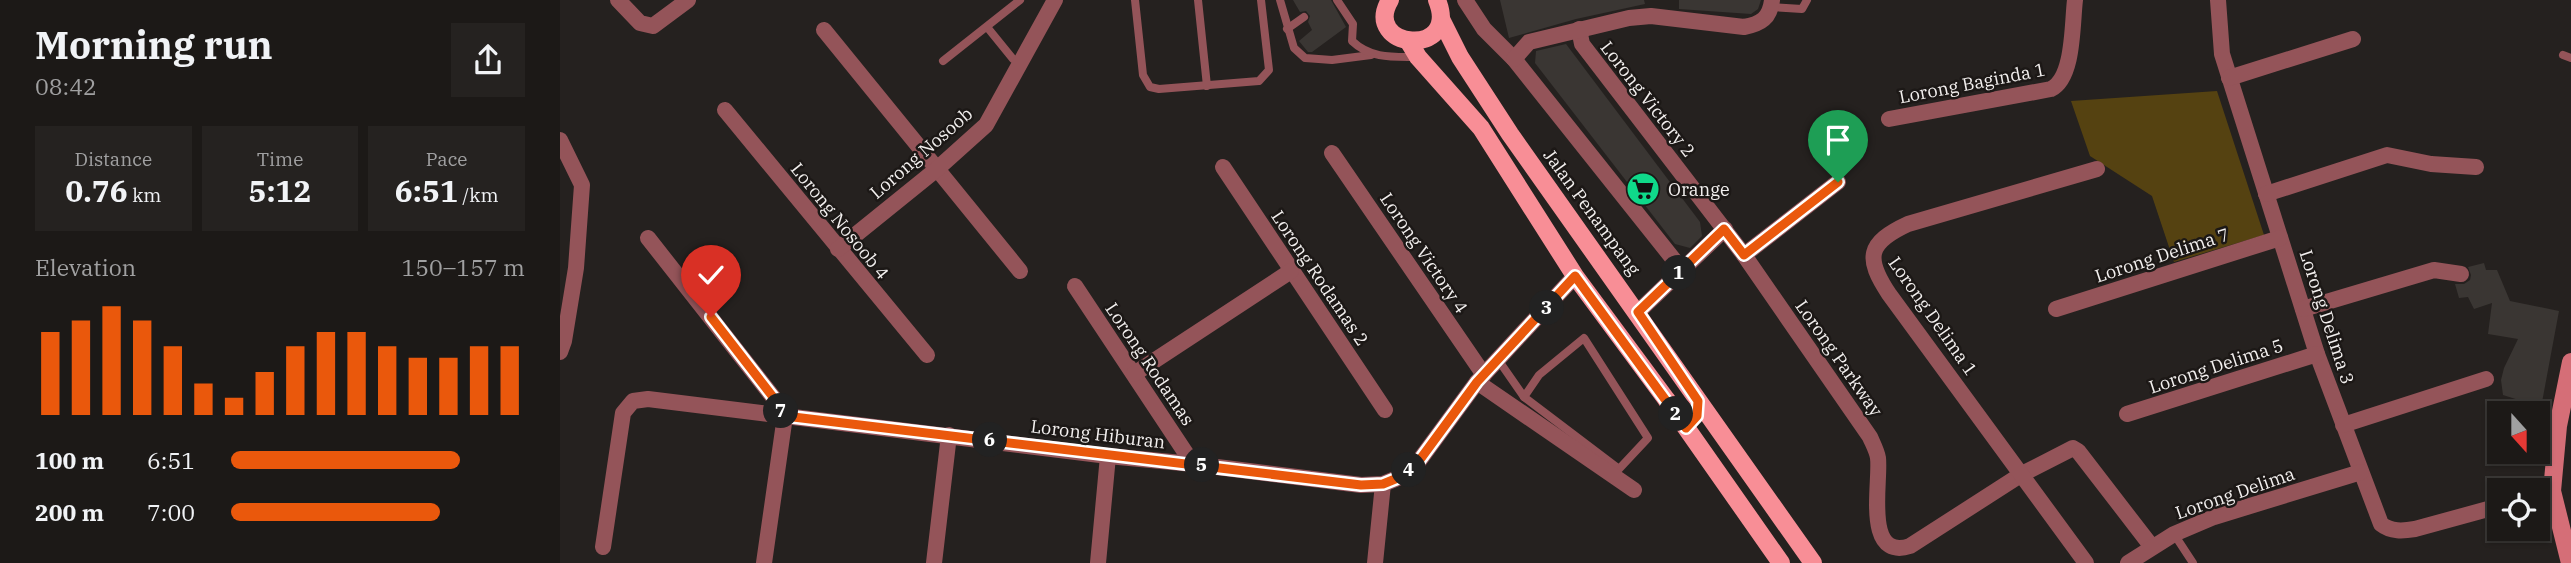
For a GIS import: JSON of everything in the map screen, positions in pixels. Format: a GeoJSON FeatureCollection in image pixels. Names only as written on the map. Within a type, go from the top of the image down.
{"type":"FeatureCollection","features":[{"type":"Feature","properties":{"kind":"main road"},"geometry":{"type":"LineString","coordinates":[[1373,0],[1388,8],[1389,28],[1413,50],[1481,128],[1575,276],[1781,563]]}},
{"type":"Feature","properties":{"kind":"main road"},"geometry":{"type":"LineString","coordinates":[[1413,50],[1437,29],[1442,7]]}},
{"type":"Feature","properties":{"kind":"main road","name":"Jalan Penampang"},"geometry":{"type":"LineString","coordinates":[[1442,7],[1460,57],[1489,102],[1813,563]]}},
{"type":"Feature","properties":{"kind":"main road"},"geometry":{"type":"LineString","coordinates":[[2548,478],[2571,362]]}},
{"type":"Feature","properties":{"kind":"main road"},"geometry":{"type":"LineString","coordinates":[[1686,428],[1697,416],[1698,401]]}},
{"type":"Feature","properties":{"kind":"main road"},"geometry":{"type":"LineString","coordinates":[[2550,507],[2570,563]]}},
{"type":"Feature","properties":{"kind":"street"},"geometry":{"type":"LineString","coordinates":[[618,0],[640,23],[653,26],[688,0]]}},
{"type":"Feature","properties":{"kind":"street","name":"Lorong Nosoob"},"geometry":{"type":"LineString","coordinates":[[838,249],[937,169],[985,125],[1055,0]]}},
{"type":"Feature","properties":{"kind":"street"},"geometry":{"type":"LineString","coordinates":[[1465,0],[1483,29],[1514,59],[1682,270]]}},
{"type":"Feature","properties":{"kind":"street","name":"Lorong Baginda 1"},"geometry":{"type":"LineString","coordinates":[[1889,119],[2051,89],[2059,85],[2067,73],[2075,0]]}},
{"type":"Feature","properties":{"kind":"street","name":"Lorong Delima 3"},"geometry":{"type":"LineString","coordinates":[[2218,0],[2222,54],[2229,78],[2317,354],[2378,517],[2387,528],[2403,531],[2487,509]]}},
{"type":"Feature","properties":{"kind":"street"},"geometry":{"type":"LineString","coordinates":[[1514,59],[1529,42],[1629,18],[1650,8],[1744,27],[1763,21],[1772,3]]}},
{"type":"Feature","properties":{"kind":"street","name":"Lorong Victory 2"},"geometry":{"type":"LineString","coordinates":[[1580,29],[1582,44],[1744,255]]}},
{"type":"Feature","properties":{"kind":"street"},"geometry":{"type":"LineString","coordinates":[[824,30],[1020,271]]}},
{"type":"Feature","properties":{"kind":"street"},"geometry":{"type":"LineString","coordinates":[[2229,78],[2353,39]]}},
{"type":"Feature","properties":{"kind":"street","name":"Lorong Nosoob 4"},"geometry":{"type":"LineString","coordinates":[[725,110],[927,355]]}},
{"type":"Feature","properties":{"kind":"street"},"geometry":{"type":"LineString","coordinates":[[560,140],[582,185],[576,268],[560,352]]}},
{"type":"Feature","properties":{"kind":"street","name":"Lorong Victory 4"},"geometry":{"type":"LineString","coordinates":[[1332,153],[1480,379]]}},
{"type":"Feature","properties":{"kind":"street"},"geometry":{"type":"LineString","coordinates":[[2266,194],[2387,155],[2431,164],[2476,167]]}},
{"type":"Feature","properties":{"kind":"street","name":"Lorong Rodamas 2"},"geometry":{"type":"LineString","coordinates":[[1223,167],[1385,410]]}},
{"type":"Feature","properties":{"kind":"street","name":"Lorong Delima 1"},"geometry":{"type":"LineString","coordinates":[[2087,563],[1883,285],[1872,263],[1872,254],[1876,246],[1890,233],[1908,225],[2097,169]]}},
{"type":"Feature","properties":{"kind":"street"},"geometry":{"type":"LineString","coordinates":[[1744,255],[1838,182]]}},
{"type":"Feature","properties":{"kind":"street"},"geometry":{"type":"LineString","coordinates":[[1638,312],[1724,229]]}},
{"type":"Feature","properties":{"kind":"street"},"geometry":{"type":"LineString","coordinates":[[648,238],[785,416],[764,563]]}},
{"type":"Feature","properties":{"kind":"street","name":"Lorong Delima 7"},"geometry":{"type":"LineString","coordinates":[[2056,309],[2280,238]]}},
{"type":"Feature","properties":{"kind":"street","name":"Lorong Parkway"},"geometry":{"type":"LineString","coordinates":[[1744,255],[1870,437],[1877,457],[1876,512],[1884,541],[1893,548],[1902,549],[1917,542],[2022,474]]}},
{"type":"Feature","properties":{"kind":"street"},"geometry":{"type":"LineString","coordinates":[[2303,309],[2434,270],[2461,274]]}},
{"type":"Feature","properties":{"kind":"street"},"geometry":{"type":"LineString","coordinates":[[1134,374],[1291,271]]}},
{"type":"Feature","properties":{"kind":"street"},"geometry":{"type":"LineString","coordinates":[[1375,563],[1383,484],[1400,477],[1416,465],[1480,379],[1575,276]]}},
{"type":"Feature","properties":{"kind":"street","name":"Lorong Rodamas"},"geometry":{"type":"LineString","coordinates":[[1075,286],[1193,464]]}},
{"type":"Feature","properties":{"kind":"street","name":"Lorong Delima 5"},"geometry":{"type":"LineString","coordinates":[[2127,414],[2317,354]]}},
{"type":"Feature","properties":{"kind":"street"},"geometry":{"type":"LineString","coordinates":[[1480,379],[1634,489]]}},
{"type":"Feature","properties":{"kind":"street"},"geometry":{"type":"LineString","coordinates":[[2343,425],[2486,379]]}},
{"type":"Feature","properties":{"kind":"street","name":"Lorong Hiburan"},"geometry":{"type":"LineString","coordinates":[[603,547],[623,413],[633,401],[648,398],[1108,456],[1361,485],[1383,484]]}},
{"type":"Feature","properties":{"kind":"street"},"geometry":{"type":"LineString","coordinates":[[934,563],[948,435]]}},
{"type":"Feature","properties":{"kind":"street"},"geometry":{"type":"LineString","coordinates":[[2022,474],[2073,448],[2152,547]]}},
{"type":"Feature","properties":{"kind":"street"},"geometry":{"type":"LineString","coordinates":[[1098,563],[1108,456]]}},
{"type":"Feature","properties":{"kind":"street","name":"Lorong Delima"},"geometry":{"type":"LineString","coordinates":[[2128,563],[2174,534],[2214,517],[2361,472]]}},
{"type":"Feature","properties":{"kind":"lane"},"geometry":{"type":"LineString","coordinates":[[943,61],[1020,0]]}},
{"type":"Feature","properties":{"kind":"lane"},"geometry":{"type":"LineString","coordinates":[[1135,0],[1143,75],[1150,87],[1159,89],[1259,81],[1269,70],[1261,0]]}},
{"type":"Feature","properties":{"kind":"lane"},"geometry":{"type":"LineString","coordinates":[[1198,0],[1206,86]]}},
{"type":"Feature","properties":{"kind":"lane"},"geometry":{"type":"LineString","coordinates":[[1280,0],[1294,48],[1305,58],[1332,60],[1413,50]]}},
{"type":"Feature","properties":{"kind":"lane"},"geometry":{"type":"LineString","coordinates":[[1337,0],[1353,24],[1352,41],[1371,55]]}},
{"type":"Feature","properties":{"kind":"lane"},"geometry":{"type":"LineString","coordinates":[[1772,3],[1802,9],[1807,0]]}},
{"type":"Feature","properties":{"kind":"lane"},"geometry":{"type":"LineString","coordinates":[[1287,29],[1304,17]]}},
{"type":"Feature","properties":{"kind":"lane"},"geometry":{"type":"LineString","coordinates":[[987,27],[1013,59],[1022,63]]}},
{"type":"Feature","properties":{"kind":"lane"},"geometry":{"type":"LineString","coordinates":[[1499,361],[1524,397],[1619,468],[1648,438],[1584,338],[1539,375],[1524,397]]}},
{"type":"Feature","properties":{"kind":"lane"},"geometry":{"type":"LineString","coordinates":[[2174,534],[2193,563]]}},
{"type":"Feature","properties":{"kind":"shaded area"},"geometry":{"type":"Polygon","coordinates":[[[2217,91],[2264,235],[2174,262],[2152,196],[2090,156],[2071,101],[2217,91]]]}},
{"type":"Feature","properties":{"kind":"building"},"geometry":{"type":"Polygon","coordinates":[[[1293,0],[1331,0],[1346,27],[1312,52],[1308,52],[1299,41],[1312,30],[1308,22],[1310,16],[1306,11],[1300,12],[1293,0]]]}},
{"type":"Feature","properties":{"kind":"building"},"geometry":{"type":"Polygon","coordinates":[[[1500,0],[1644,0],[1645,4],[1576,19],[1509,38],[1500,0]]]}},
{"type":"Feature","properties":{"kind":"building"},"geometry":{"type":"Polygon","coordinates":[[[1679,0],[1761,0],[1758,9],[1751,14],[1679,9],[1679,0]]]}},
{"type":"Feature","properties":{"kind":"building"},"geometry":{"type":"Polygon","coordinates":[[[1566,44],[1700,222],[1702,236],[1690,248],[1675,244],[1535,63],[1536,51],[1566,44]]]}},
{"type":"Feature","properties":{"kind":"building"},"geometry":{"type":"Polygon","coordinates":[[[2484,263],[2486,270],[2497,270],[2510,301],[2559,311],[2542,401],[2522,401],[2503,395],[2501,380],[2504,368],[2518,339],[2488,334],[2492,303],[2474,309],[2468,297],[2459,298],[2455,284],[2464,284],[2470,280],[2468,267],[2484,263]]]}},
{"type":"Feature","properties":{"kind":"place","name":"Orange"},"geometry":{"type":"Point","coordinates":[1643,189]}},
{"type":"Feature","properties":{"kind":"route"},"geometry":{"type":"LineString","coordinates":[[711,317],[785,416],[1361,485],[1383,484],[1400,477],[1416,465],[1477,382],[1575,276],[1686,428],[1697,416],[1698,401],[1638,312],[1724,229],[1744,255],[1838,182]]}}]}
